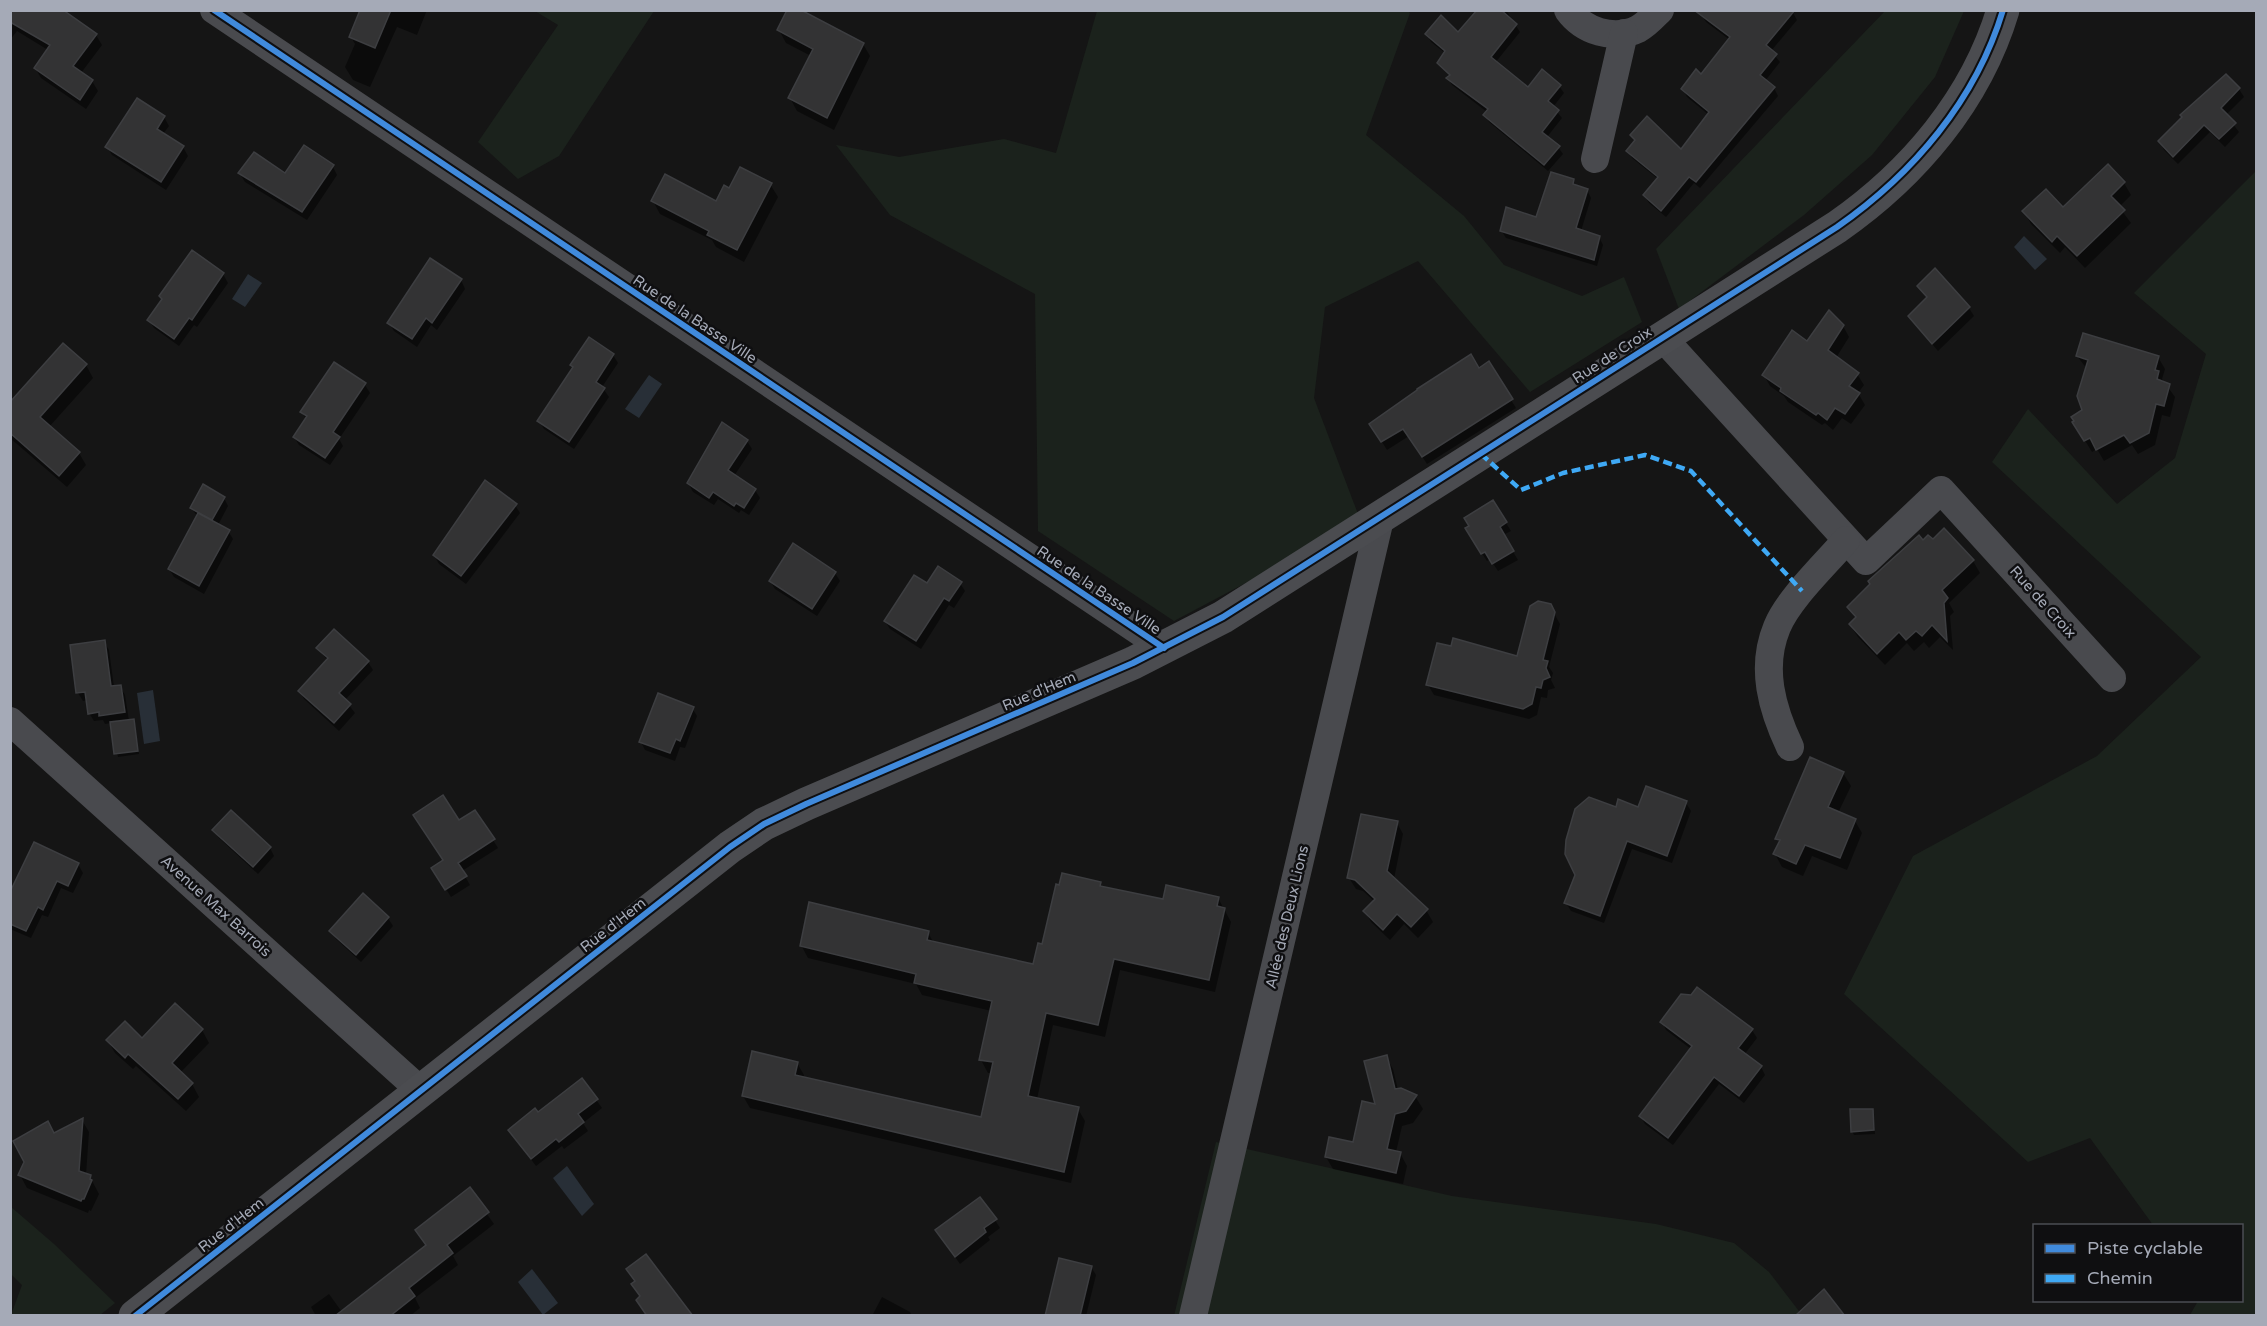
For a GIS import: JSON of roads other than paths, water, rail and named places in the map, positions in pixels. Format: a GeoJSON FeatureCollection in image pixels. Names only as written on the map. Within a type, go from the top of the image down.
{"type":"FeatureCollection","features":[{"type":"Feature","properties":{"kind":"main road","name":"Rue de Croix"},"geometry":{"type":"LineString","coordinates":[[1164,648],[1223,617],[1380,519],[1662,337],[1797,254],[1860,211],[1895,181],[1930,143],[1960,101],[1988,52],[2004,10]]}},
{"type":"Feature","properties":{"kind":"main road","name":"Rue d'Hem"},"geometry":{"type":"LineString","coordinates":[[135,1316],[730,848],[764,824],[1164,648]]}},
{"type":"Feature","properties":{"kind":"street","name":"Rue de la Basse Ville"},"geometry":{"type":"LineString","coordinates":[[214,10],[1164,648]]}},
{"type":"Feature","properties":{"kind":"street"},"geometry":{"type":"LineString","coordinates":[[1568,10],[1583,25],[1596,31],[1624,33],[1636,30],[1660,10]]}},
{"type":"Feature","properties":{"kind":"street"},"geometry":{"type":"LineString","coordinates":[[1595,159],[1624,33]]}},
{"type":"Feature","properties":{"kind":"street","name":"Rue de Croix"},"geometry":{"type":"LineString","coordinates":[[1662,337],[1866,561],[1941,490],[2112,678]]}},
{"type":"Feature","properties":{"kind":"street","name":"Allée des Deux Lions"},"geometry":{"type":"LineString","coordinates":[[1193,1316],[1380,519]]}},
{"type":"Feature","properties":{"kind":"street"},"geometry":{"type":"LineString","coordinates":[[1790,747],[1777,720],[1771,697],[1769,679],[1772,643],[1777,626],[1786,611],[1846,540]]}},
{"type":"Feature","properties":{"kind":"street","name":"Avenue Max Barrois"},"geometry":{"type":"LineString","coordinates":[[10,721],[422,1091]]}}]}
